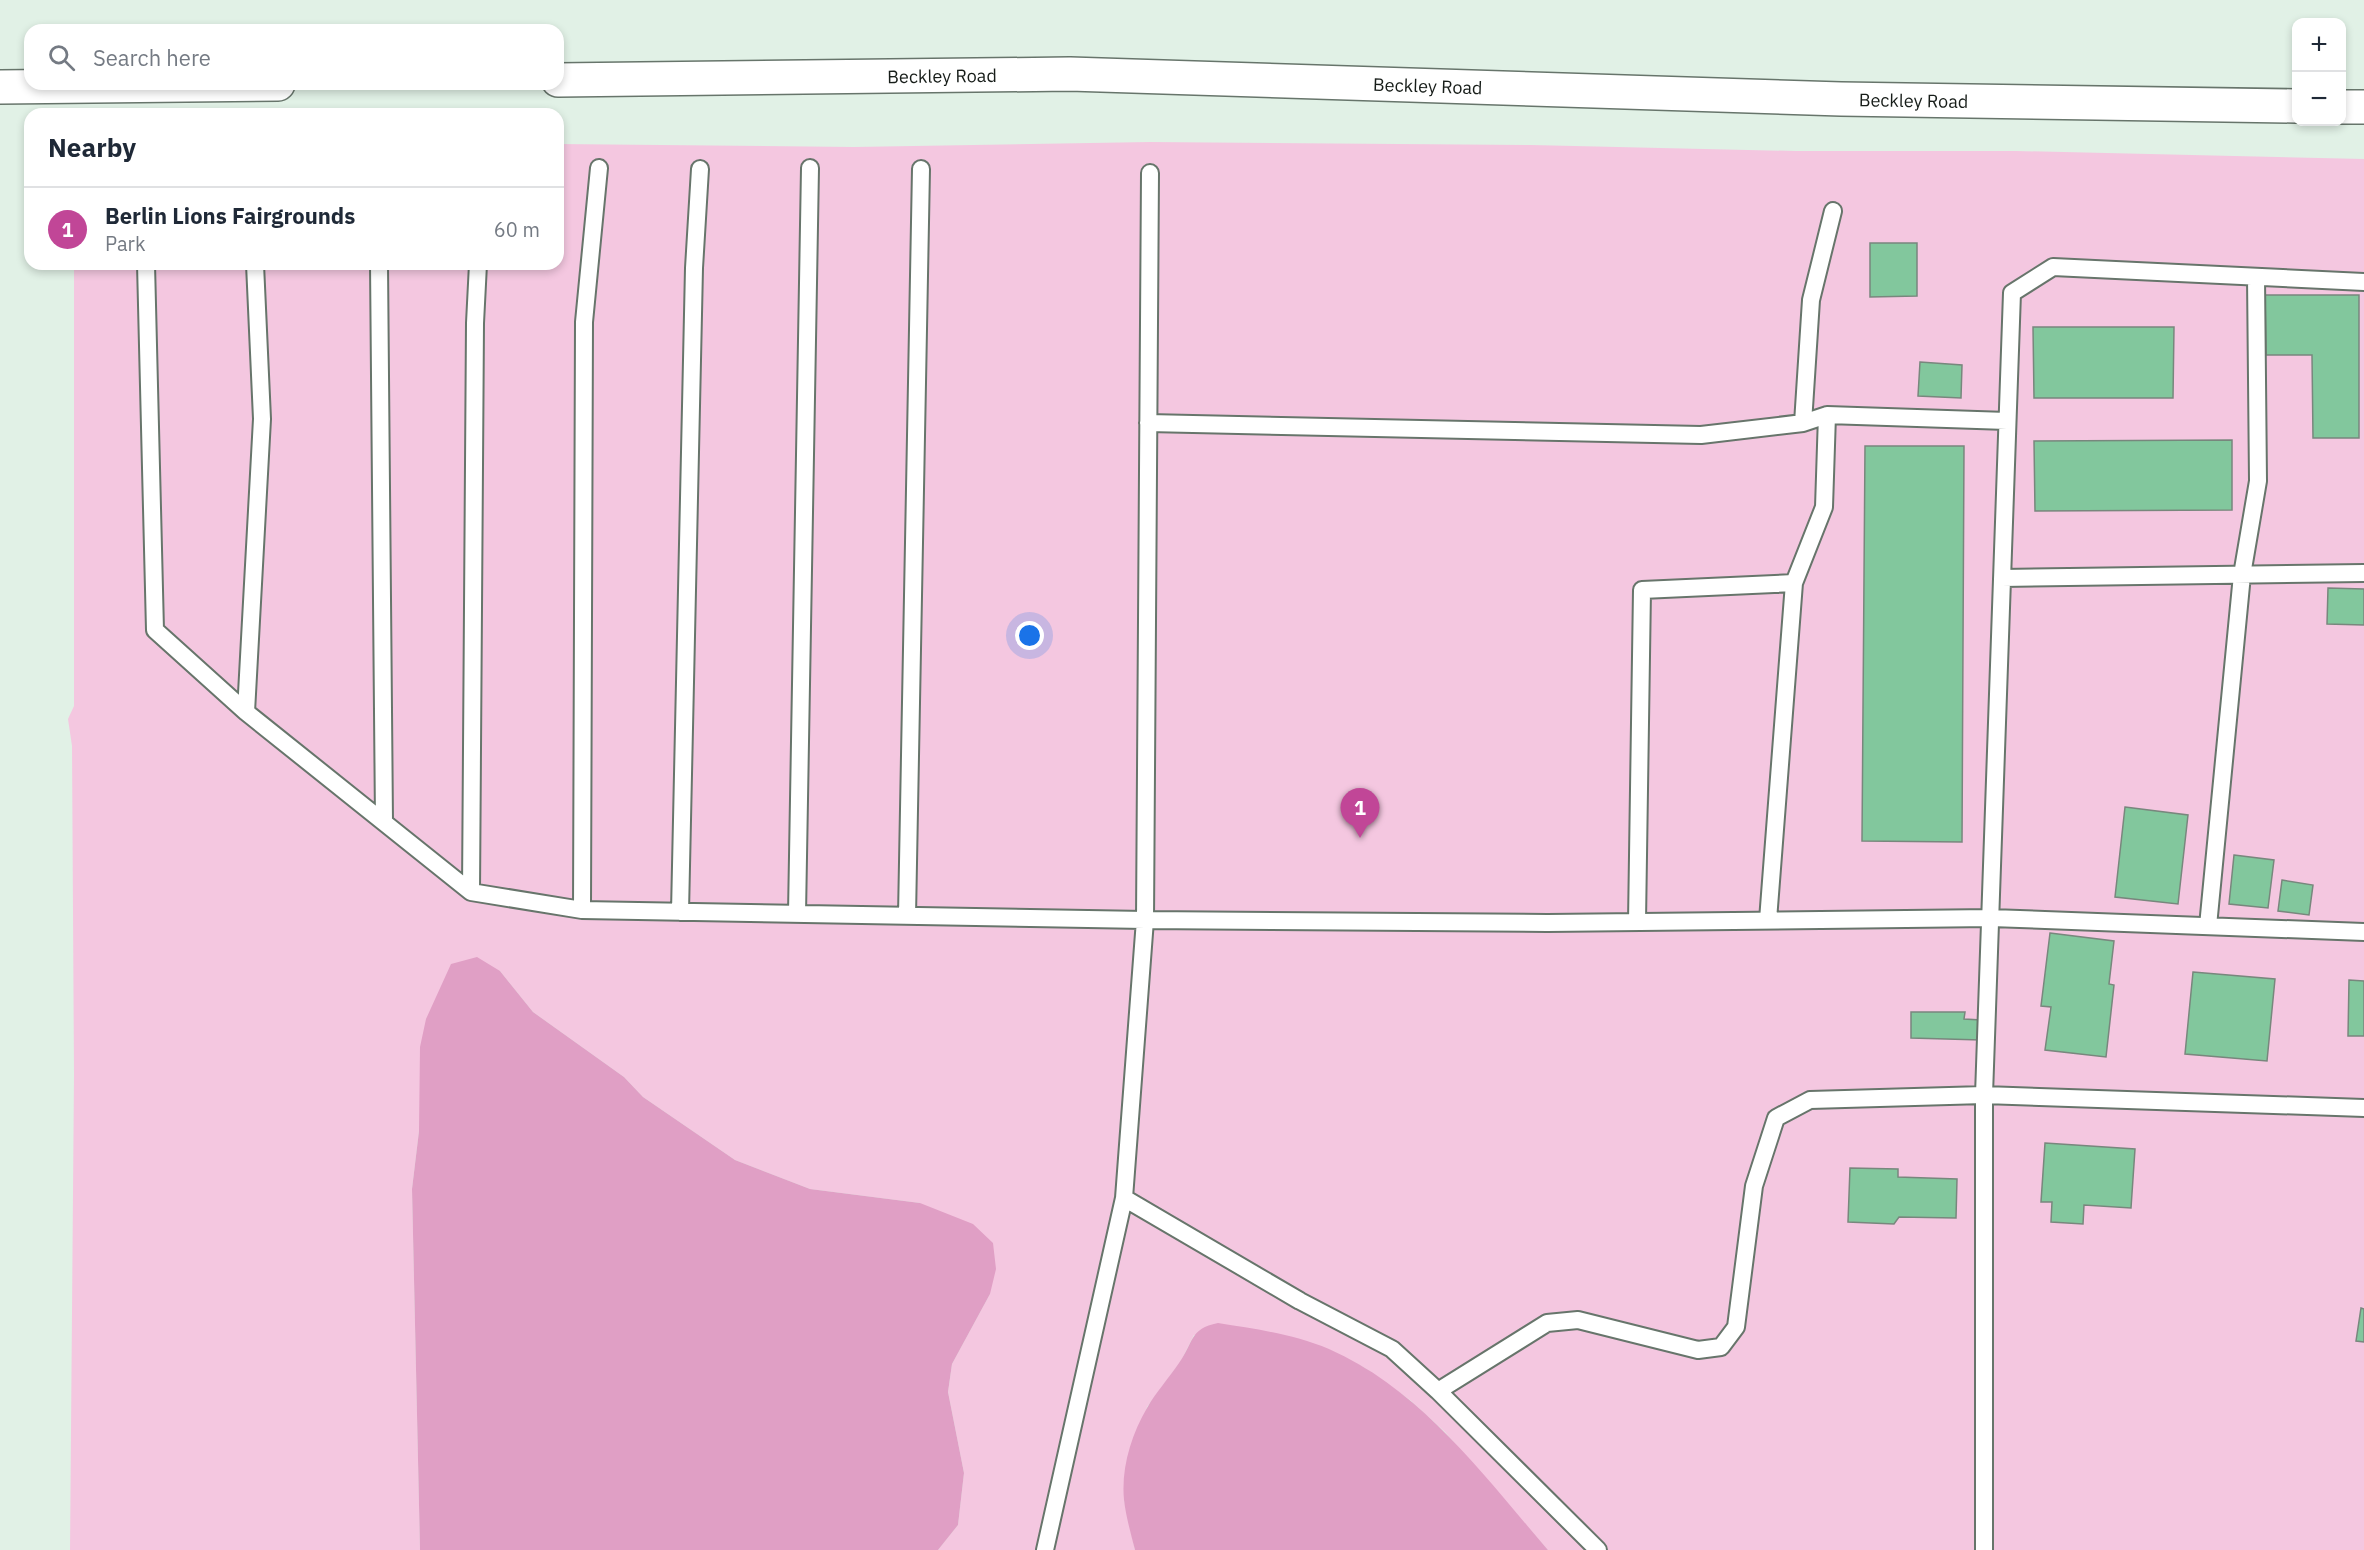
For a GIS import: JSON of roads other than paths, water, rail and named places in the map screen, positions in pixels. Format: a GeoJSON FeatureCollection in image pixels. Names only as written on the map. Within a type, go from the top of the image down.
{"type":"FeatureCollection","features":[{"type":"Feature","properties":{"kind":"street","name":"Beckley Road"},"geometry":{"type":"LineString","coordinates":[[564,80],[1070,74],[1841,99],[2292,106]]}},
{"type":"Feature","properties":{"kind":"street"},"geometry":{"type":"LineString","coordinates":[[0,87],[24,87]]}},
{"type":"Feature","properties":{"kind":"street"},"geometry":{"type":"LineString","coordinates":[[2346,107],[2364,107]]}},
{"type":"Feature","properties":{"kind":"lane"},"geometry":{"type":"LineString","coordinates":[[582,910],[584,322],[599,168]]}},
{"type":"Feature","properties":{"kind":"lane"},"geometry":{"type":"LineString","coordinates":[[797,914],[810,168]]}},
{"type":"Feature","properties":{"kind":"lane"},"geometry":{"type":"LineString","coordinates":[[680,912],[694,268],[700,169]]}},
{"type":"Feature","properties":{"kind":"lane"},"geometry":{"type":"LineString","coordinates":[[907,916],[921,169]]}},
{"type":"Feature","properties":{"kind":"lane"},"geometry":{"type":"LineString","coordinates":[[1046,1550],[1124,1198],[1145,920],[1150,173]]}},
{"type":"Feature","properties":{"kind":"lane"},"geometry":{"type":"LineString","coordinates":[[1803,423],[1811,300],[1833,211]]}},
{"type":"Feature","properties":{"kind":"lane"},"geometry":{"type":"LineString","coordinates":[[1984,1550],[1984,1095],[2012,293],[2053,267],[2364,282]]}},
{"type":"Feature","properties":{"kind":"lane"},"geometry":{"type":"LineString","coordinates":[[146,270],[155,630],[246,712],[471,892],[582,910],[1145,920],[1637,922],[1991,918],[2364,932]]}},
{"type":"Feature","properties":{"kind":"lane"},"geometry":{"type":"LineString","coordinates":[[246,712],[262,419],[255,270]]}},
{"type":"Feature","properties":{"kind":"lane"},"geometry":{"type":"LineString","coordinates":[[379,270],[384,822]]}},
{"type":"Feature","properties":{"kind":"lane"},"geometry":{"type":"LineString","coordinates":[[471,892],[475,323],[478,270]]}},
{"type":"Feature","properties":{"kind":"lane"},"geometry":{"type":"LineString","coordinates":[[2208,926],[2242,574],[2258,481],[2256,277]]}},
{"type":"Feature","properties":{"kind":"lane"},"geometry":{"type":"LineString","coordinates":[[1148,423],[1701,435],[1803,423],[1827,415],[2007,421]]}},
{"type":"Feature","properties":{"kind":"lane"},"geometry":{"type":"LineString","coordinates":[[1768,920],[1794,584],[1824,507],[1827,415]]}},
{"type":"Feature","properties":{"kind":"lane"},"geometry":{"type":"LineString","coordinates":[[2002,578],[2364,573]]}},
{"type":"Feature","properties":{"kind":"lane"},"geometry":{"type":"LineString","coordinates":[[1637,922],[1642,590],[1794,584]]}},
{"type":"Feature","properties":{"kind":"lane"},"geometry":{"type":"LineString","coordinates":[[1438,1390],[1547,1323],[1578,1320],[1698,1350],[1721,1347],[1736,1327],[1754,1186],[1776,1118],[1810,1100],[1984,1095],[2364,1108]]}},
{"type":"Feature","properties":{"kind":"lane"},"geometry":{"type":"LineString","coordinates":[[1124,1198],[1300,1301],[1392,1349],[1438,1390],[1598,1550]]}},
{"type":"Feature","properties":{"kind":"place","name":"Berlin Lions Fairgrounds"},"geometry":{"type":"Point","coordinates":[1360,838]}}]}
